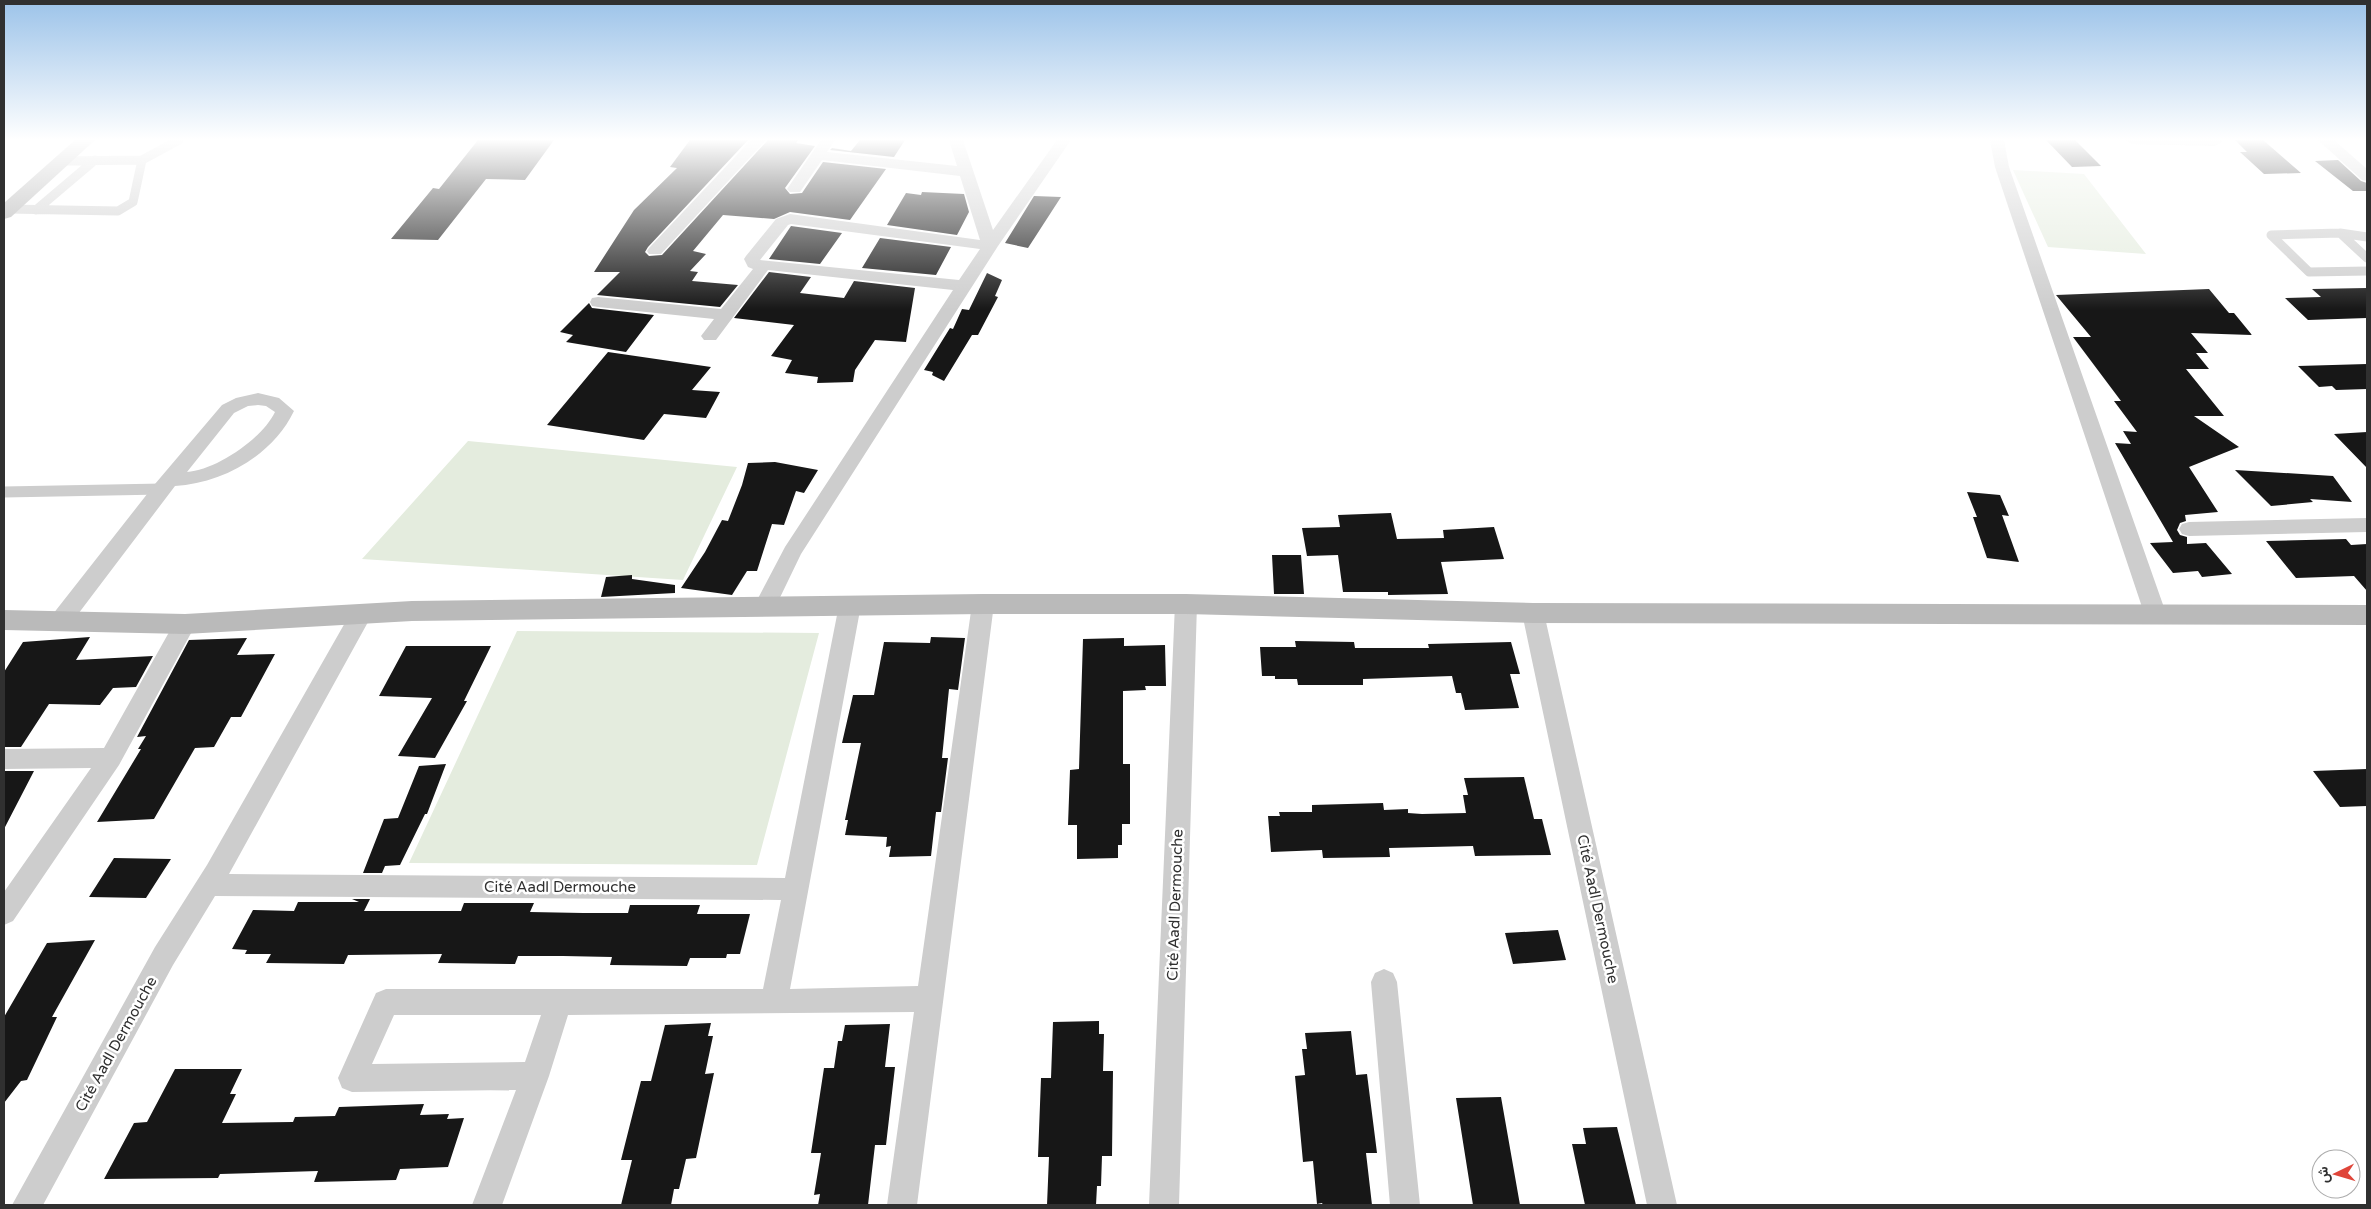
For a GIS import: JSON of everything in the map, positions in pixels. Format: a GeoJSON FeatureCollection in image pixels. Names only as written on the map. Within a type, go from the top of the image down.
{"type":"FeatureCollection","features":[{"type":"Feature","properties":{"kind":"main road"},"geometry":{"type":"LineString","coordinates":[[6,211],[22,196]]}},
{"type":"Feature","properties":{"kind":"main road"},"geometry":{"type":"LineString","coordinates":[[4,620],[185,624],[362,613],[983,604],[1186,604],[1533,613],[2156,616],[2367,615]]}},
{"type":"Feature","properties":{"kind":"street"},"geometry":{"type":"LineString","coordinates":[[655,252],[707,196]]}},
{"type":"Feature","properties":{"kind":"street"},"geometry":{"type":"LineString","coordinates":[[975,196],[990,246]]}},
{"type":"Feature","properties":{"kind":"street"},"geometry":{"type":"LineString","coordinates":[[765,606],[792,552],[990,246],[1025,196]]}},
{"type":"Feature","properties":{"kind":"street"},"geometry":{"type":"LineString","coordinates":[[2012,196],[2156,616]]}},
{"type":"Feature","properties":{"kind":"street"},"geometry":{"type":"LineString","coordinates":[[965,286],[754,264],[752,259],[782,222],[790,219],[990,246]]}},
{"type":"Feature","properties":{"kind":"street"},"geometry":{"type":"LineString","coordinates":[[710,336],[764,265]]}},
{"type":"Feature","properties":{"kind":"street"},"geometry":{"type":"LineString","coordinates":[[598,302],[726,315]]}},
{"type":"Feature","properties":{"kind":"street"},"geometry":{"type":"LineString","coordinates":[[61,620],[166,484],[228,409],[238,402],[264,400],[279,404],[285,411],[283,419],[272,430],[228,467],[194,478],[166,484]]}},
{"type":"Feature","properties":{"kind":"street"},"geometry":{"type":"LineString","coordinates":[[2189,529],[2367,525]]}},
{"type":"Feature","properties":{"kind":"street"},"geometry":{"type":"LineString","coordinates":[[902,1205],[983,604]]}},
{"type":"Feature","properties":{"kind":"street","name":"Cité Aadl Dermouche"},"geometry":{"type":"LineString","coordinates":[[1164,1205],[1186,604]]}},
{"type":"Feature","properties":{"kind":"street"},"geometry":{"type":"LineString","coordinates":[[774,1002],[850,606]]}},
{"type":"Feature","properties":{"kind":"street","name":"Cité Aadl Dermouche"},"geometry":{"type":"LineString","coordinates":[[27,1205],[164,956],[208,885],[362,613]]}},
{"type":"Feature","properties":{"kind":"street","name":"Cité Aadl Dermouche"},"geometry":{"type":"LineString","coordinates":[[1533,613],[1662,1205]]}},
{"type":"Feature","properties":{"kind":"street"},"geometry":{"type":"LineString","coordinates":[[4,913],[111,758],[185,624]]}},
{"type":"Feature","properties":{"kind":"street"},"geometry":{"type":"LineString","coordinates":[[4,759],[111,758]]}},
{"type":"Feature","properties":{"kind":"street","name":"Cité Aadl Dermouche"},"geometry":{"type":"LineString","coordinates":[[208,885],[796,889]]}},
{"type":"Feature","properties":{"kind":"street"},"geometry":{"type":"LineString","coordinates":[[1384,982],[1405,1205]]}},
{"type":"Feature","properties":{"kind":"street"},"geometry":{"type":"LineString","coordinates":[[535,1076],[352,1078],[386,1002],[774,1002],[930,998]]}},
{"type":"Feature","properties":{"kind":"street"},"geometry":{"type":"LineString","coordinates":[[487,1205],[535,1076],[558,1003]]}},
{"type":"Feature","properties":{"kind":"lane"},"geometry":{"type":"LineString","coordinates":[[36,210],[52,196]]}},
{"type":"Feature","properties":{"kind":"lane"},"geometry":{"type":"LineString","coordinates":[[6,211],[118,210],[127,207],[133,202],[134,196]]}},
{"type":"Feature","properties":{"kind":"lane"},"geometry":{"type":"LineString","coordinates":[[2367,237],[2340,233],[2271,235],[2309,272],[2367,271]]}},
{"type":"Feature","properties":{"kind":"lane"},"geometry":{"type":"LineString","coordinates":[[2340,233],[2367,258]]}},
{"type":"Feature","properties":{"kind":"lane"},"geometry":{"type":"LineString","coordinates":[[4,492],[166,484]]}},
{"type":"Feature","properties":{"kind":"shaded area"},"geometry":{"type":"Polygon","coordinates":[[[2025,196],[2101,196],[2146,254],[2048,247],[2025,196]]]}},
{"type":"Feature","properties":{"kind":"shaded area"},"geometry":{"type":"Polygon","coordinates":[[[468,441],[737,467],[683,580],[362,559],[468,441]]]}},
{"type":"Feature","properties":{"kind":"shaded area"},"geometry":{"type":"Polygon","coordinates":[[[517,631],[819,633],[757,865],[409,863],[517,631]]]}},
{"type":"Feature","properties":{"kind":"building"},"geometry":{"type":"Polygon","coordinates":[[[426,196],[472,196],[438,240],[391,239],[426,196]]]}},
{"type":"Feature","properties":{"kind":"building"},"geometry":{"type":"Polygon","coordinates":[[[648,196],[695,196],[648,247],[645,252],[649,256],[662,255],[716,196],[867,196],[850,220],[790,212],[774,219],[723,215],[693,251],[706,254],[690,271],[698,272],[692,281],[738,285],[720,307],[597,295],[620,272],[594,272],[634,210],[648,196]]]}},
{"type":"Feature","properties":{"kind":"building"},"geometry":{"type":"Polygon","coordinates":[[[904,196],[965,196],[969,212],[957,235],[887,225],[904,196]]]}},
{"type":"Feature","properties":{"kind":"building"},"geometry":{"type":"Polygon","coordinates":[[[1034,196],[1061,197],[1028,248],[1005,243],[1034,196]]]}},
{"type":"Feature","properties":{"kind":"building"},"geometry":{"type":"Polygon","coordinates":[[[791,226],[842,233],[820,264],[769,259],[791,226]]]}},
{"type":"Feature","properties":{"kind":"building"},"geometry":{"type":"Polygon","coordinates":[[[880,238],[951,247],[936,275],[862,268],[880,238]]]}},
{"type":"Feature","properties":{"kind":"building"},"geometry":{"type":"Polygon","coordinates":[[[769,272],[811,277],[800,293],[844,298],[854,281],[915,288],[906,342],[875,340],[855,370],[853,382],[817,383],[818,377],[785,373],[792,360],[771,356],[794,325],[734,318],[769,272]]]}},
{"type":"Feature","properties":{"kind":"building"},"geometry":{"type":"Polygon","coordinates":[[[987,273],[1002,280],[995,296],[998,297],[978,335],[972,335],[944,381],[932,375],[933,372],[924,370],[950,328],[953,329],[962,309],[969,310],[987,273]]]}},
{"type":"Feature","properties":{"kind":"building"},"geometry":{"type":"Polygon","coordinates":[[[2367,288],[2367,318],[2308,320],[2285,298],[2321,297],[2312,289],[2367,288]]]}},
{"type":"Feature","properties":{"kind":"building"},"geometry":{"type":"Polygon","coordinates":[[[2209,289],[2229,313],[2234,313],[2252,335],[2191,333],[2208,353],[2196,353],[2209,369],[2186,369],[2224,416],[2194,416],[2239,447],[2189,467],[2218,512],[2185,515],[2186,521],[2180,523],[2177,530],[2180,535],[2187,537],[2187,544],[2206,543],[2232,574],[2202,577],[2198,571],[2173,573],[2150,543],[2173,542],[2115,443],[2131,444],[2123,431],[2137,432],[2114,401],[2121,401],[2073,337],[2091,337],[2056,295],[2209,289]]]}},
{"type":"Feature","properties":{"kind":"building"},"geometry":{"type":"Polygon","coordinates":[[[589,303],[592,308],[654,315],[626,352],[566,342],[573,335],[560,332],[589,303]]]}},
{"type":"Feature","properties":{"kind":"building"},"geometry":{"type":"Polygon","coordinates":[[[608,352],[711,367],[692,390],[720,392],[706,418],[664,414],[644,440],[547,425],[608,352]]]}},
{"type":"Feature","properties":{"kind":"building"},"geometry":{"type":"Polygon","coordinates":[[[2367,364],[2367,389],[2336,390],[2332,386],[2319,387],[2298,366],[2367,364]]]}},
{"type":"Feature","properties":{"kind":"building"},"geometry":{"type":"Polygon","coordinates":[[[2367,432],[2367,468],[2334,434],[2367,432]]]}},
{"type":"Feature","properties":{"kind":"building"},"geometry":{"type":"Polygon","coordinates":[[[775,462],[818,470],[804,493],[796,491],[784,525],[772,524],[757,571],[747,571],[732,595],[681,588],[705,552],[722,520],[728,521],[748,463],[775,462]]]}},
{"type":"Feature","properties":{"kind":"building"},"geometry":{"type":"Polygon","coordinates":[[[2235,470],[2333,476],[2352,502],[2310,499],[2313,502],[2271,506],[2235,470]]]}},
{"type":"Feature","properties":{"kind":"building"},"geometry":{"type":"Polygon","coordinates":[[[1967,492],[2000,495],[2009,516],[2002,515],[2019,562],[1987,558],[1973,517],[1977,517],[1967,492]]]}},
{"type":"Feature","properties":{"kind":"building"},"geometry":{"type":"Polygon","coordinates":[[[1391,513],[1397,539],[1444,538],[1443,530],[1494,527],[1504,559],[1441,562],[1448,594],[1388,595],[1388,592],[1343,592],[1338,555],[1307,556],[1302,528],[1340,527],[1338,515],[1391,513]]]}},
{"type":"Feature","properties":{"kind":"building"},"geometry":{"type":"Polygon","coordinates":[[[2346,539],[2351,545],[2367,544],[2367,591],[2354,576],[2296,578],[2266,541],[2346,539]]]}},
{"type":"Feature","properties":{"kind":"building"},"geometry":{"type":"Polygon","coordinates":[[[1272,555],[1301,555],[1304,594],[1274,594],[1272,555]]]}},
{"type":"Feature","properties":{"kind":"building"},"geometry":{"type":"Polygon","coordinates":[[[632,575],[632,579],[675,585],[675,593],[601,597],[606,577],[632,575]]]}},
{"type":"Feature","properties":{"kind":"building"},"geometry":{"type":"Polygon","coordinates":[[[90,637],[76,660],[153,656],[136,687],[113,688],[100,705],[49,704],[21,747],[4,747],[4,672],[23,642],[90,637]]]}},
{"type":"Feature","properties":{"kind":"building"},"geometry":{"type":"Polygon","coordinates":[[[931,637],[965,638],[958,690],[949,689],[942,758],[948,758],[941,812],[936,812],[931,856],[889,857],[891,846],[886,847],[887,837],[845,835],[848,820],[845,820],[861,743],[842,743],[853,695],[874,695],[884,642],[930,643],[931,637]]]}},
{"type":"Feature","properties":{"kind":"building"},"geometry":{"type":"Polygon","coordinates":[[[247,638],[237,655],[275,654],[241,717],[231,717],[214,747],[195,748],[154,819],[97,822],[141,749],[138,749],[146,736],[137,737],[189,640],[247,638]]]}},
{"type":"Feature","properties":{"kind":"building"},"geometry":{"type":"Polygon","coordinates":[[[1124,638],[1124,646],[1165,645],[1166,686],[1145,686],[1146,690],[1123,691],[1123,764],[1130,764],[1130,824],[1122,824],[1122,845],[1118,845],[1118,858],[1077,859],[1077,825],[1068,825],[1070,770],[1079,769],[1083,639],[1124,638]]]}},
{"type":"Feature","properties":{"kind":"building"},"geometry":{"type":"Polygon","coordinates":[[[1295,641],[1354,642],[1355,648],[1429,648],[1428,644],[1511,642],[1520,674],[1510,674],[1519,708],[1465,710],[1461,693],[1456,693],[1452,676],[1363,679],[1363,685],[1298,685],[1297,679],[1275,679],[1275,676],[1262,676],[1260,647],[1296,647],[1295,641]]]}},
{"type":"Feature","properties":{"kind":"building"},"geometry":{"type":"Polygon","coordinates":[[[406,646],[491,646],[464,701],[467,701],[435,758],[398,756],[432,698],[379,696],[406,646]]]}},
{"type":"Feature","properties":{"kind":"building"},"geometry":{"type":"Polygon","coordinates":[[[446,764],[427,814],[425,814],[400,865],[385,866],[382,873],[363,873],[384,819],[398,818],[419,766],[446,764]]]}},
{"type":"Feature","properties":{"kind":"building"},"geometry":{"type":"Polygon","coordinates":[[[2367,769],[2367,806],[2340,807],[2313,771],[2367,769]]]}},
{"type":"Feature","properties":{"kind":"building"},"geometry":{"type":"Polygon","coordinates":[[[4,771],[34,771],[4,829],[4,771]]]}},
{"type":"Feature","properties":{"kind":"building"},"geometry":{"type":"Polygon","coordinates":[[[1524,777],[1534,819],[1542,819],[1551,855],[1475,856],[1473,846],[1389,848],[1390,857],[1323,858],[1322,850],[1271,852],[1268,816],[1280,816],[1279,812],[1312,812],[1312,805],[1383,803],[1384,810],[1408,809],[1408,813],[1466,813],[1463,795],[1468,795],[1464,778],[1524,777]]]}},
{"type":"Feature","properties":{"kind":"building"},"geometry":{"type":"Polygon","coordinates":[[[114,858],[171,859],[146,898],[89,897],[114,858]]]}},
{"type":"Feature","properties":{"kind":"building"},"geometry":{"type":"Polygon","coordinates":[[[352,899],[370,899],[364,911],[461,911],[464,903],[534,903],[530,912],[628,913],[630,905],[700,905],[697,914],[750,914],[740,954],[727,954],[726,958],[690,958],[687,966],[610,965],[612,957],[563,956],[518,956],[515,964],[438,963],[442,954],[348,955],[344,964],[266,963],[271,954],[245,954],[247,950],[232,949],[253,910],[294,911],[298,902],[359,902],[352,899]]]}},
{"type":"Feature","properties":{"kind":"building"},"geometry":{"type":"Polygon","coordinates":[[[1558,930],[1566,960],[1513,964],[1505,933],[1558,930]]]}},
{"type":"Feature","properties":{"kind":"building"},"geometry":{"type":"Polygon","coordinates":[[[95,940],[52,1017],[57,1017],[27,1080],[21,1081],[4,1103],[4,1017],[47,943],[95,940]]]}},
{"type":"Feature","properties":{"kind":"building"},"geometry":{"type":"Polygon","coordinates":[[[1099,1021],[1099,1034],[1104,1034],[1103,1071],[1113,1071],[1112,1156],[1102,1156],[1101,1186],[1097,1186],[1096,1205],[1047,1205],[1049,1157],[1038,1157],[1041,1078],[1051,1078],[1053,1022],[1099,1021]]]}},
{"type":"Feature","properties":{"kind":"building"},"geometry":{"type":"Polygon","coordinates":[[[711,1023],[708,1036],[713,1036],[705,1074],[714,1073],[696,1158],[686,1159],[679,1189],[674,1189],[671,1205],[621,1205],[632,1160],[621,1160],[641,1081],[651,1081],[665,1025],[711,1023]]]}},
{"type":"Feature","properties":{"kind":"building"},"geometry":{"type":"Polygon","coordinates":[[[890,1024],[885,1067],[895,1067],[886,1145],[875,1145],[868,1205],[818,1205],[820,1194],[814,1195],[821,1153],[811,1153],[824,1068],[834,1068],[838,1041],[842,1041],[845,1025],[890,1024]]]}},
{"type":"Feature","properties":{"kind":"building"},"geometry":{"type":"Polygon","coordinates":[[[1351,1031],[1356,1075],[1367,1074],[1377,1153],[1366,1153],[1372,1205],[1317,1204],[1313,1161],[1303,1162],[1295,1076],[1305,1075],[1302,1049],[1307,1049],[1305,1033],[1351,1031]]]}},
{"type":"Feature","properties":{"kind":"building"},"geometry":{"type":"Polygon","coordinates":[[[175,1069],[242,1069],[230,1094],[236,1094],[222,1123],[293,1122],[295,1117],[335,1116],[339,1107],[424,1104],[420,1115],[449,1114],[447,1119],[464,1118],[448,1167],[400,1169],[396,1180],[314,1182],[318,1171],[220,1174],[218,1178],[104,1179],[134,1123],[147,1122],[175,1069]]]}},
{"type":"Feature","properties":{"kind":"building"},"geometry":{"type":"Polygon","coordinates":[[[1501,1097],[1520,1205],[1473,1205],[1456,1098],[1501,1097]]]}},
{"type":"Feature","properties":{"kind":"building"},"geometry":{"type":"Polygon","coordinates":[[[1617,1127],[1636,1205],[1585,1205],[1572,1144],[1586,1144],[1583,1128],[1617,1127]]]}}]}
